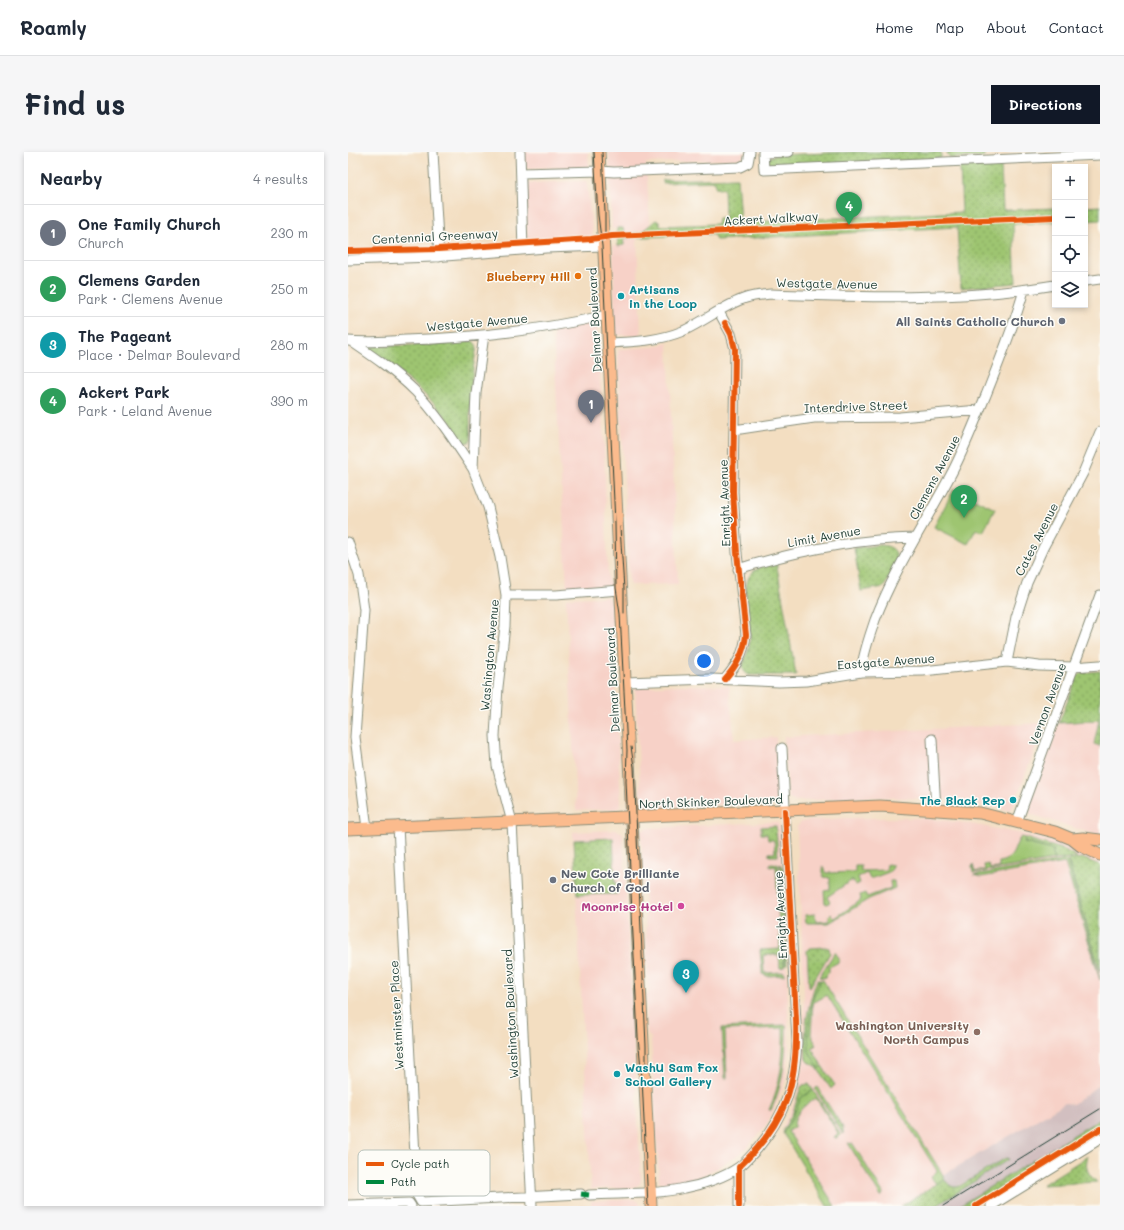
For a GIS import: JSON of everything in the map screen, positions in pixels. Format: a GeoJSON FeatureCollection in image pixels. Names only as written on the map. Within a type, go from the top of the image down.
{"type":"FeatureCollection","features":[{"type":"Feature","properties":{"kind":"main road","name":"Delmar Boulevard"},"geometry":{"type":"LineString","coordinates":[[599,152],[651,1206]]}},
{"type":"Feature","properties":{"kind":"main road","name":"North Skinker Boulevard"},"geometry":{"type":"LineString","coordinates":[[348,829],[880,806],[980,813],[1040,828],[1072,838],[1100,840]]}},
{"type":"Feature","properties":{"kind":"main road","name":"North Skinker Boulevard"},"geometry":{"type":"LineString","coordinates":[[1072,838],[1081,846],[1100,855]]}},
{"type":"Feature","properties":{"kind":"street"},"geometry":{"type":"LineString","coordinates":[[433,152],[438,257]]}},
{"type":"Feature","properties":{"kind":"street"},"geometry":{"type":"LineString","coordinates":[[520,152],[523,250]]}},
{"type":"Feature","properties":{"kind":"street"},"geometry":{"type":"LineString","coordinates":[[521,173],[614,172],[740,167],[745,166],[750,159],[750,152]]}},
{"type":"Feature","properties":{"kind":"street"},"geometry":{"type":"LineString","coordinates":[[789,152],[763,153],[764,170],[944,162],[989,156],[1100,155]]}},
{"type":"Feature","properties":{"kind":"street"},"geometry":{"type":"LineString","coordinates":[[944,152],[944,162]]}},
{"type":"Feature","properties":{"kind":"street"},"geometry":{"type":"LineString","coordinates":[[348,260],[438,257],[546,248],[604,246]]}},
{"type":"Feature","properties":{"kind":"street"},"geometry":{"type":"LineString","coordinates":[[1088,281],[1100,280]]}},
{"type":"Feature","properties":{"kind":"street","name":"Westgate Avenue"},"geometry":{"type":"LineString","coordinates":[[608,343],[637,342],[669,336],[696,325],[746,298],[771,294],[915,297],[1024,290],[1052,285]]}},
{"type":"Feature","properties":{"kind":"street","name":"Clemens Avenue"},"geometry":{"type":"LineString","coordinates":[[861,672],[862,658],[866,644],[882,601],[915,538],[950,477],[968,440],[1020,307],[1024,290]]}},
{"type":"Feature","properties":{"kind":"street","name":"Enright Avenue"},"geometry":{"type":"LineString","coordinates":[[719,312],[731,334],[736,358],[733,492],[738,569],[745,624],[745,645],[740,659],[725,679]]}},
{"type":"Feature","properties":{"kind":"street","name":"Westgate Avenue"},"geometry":{"type":"LineString","coordinates":[[350,342],[484,335],[552,326],[607,315]]}},
{"type":"Feature","properties":{"kind":"street","name":"Washington Avenue"},"geometry":{"type":"LineString","coordinates":[[474,469],[476,393],[484,335]]}},
{"type":"Feature","properties":{"kind":"street","name":"Washington Avenue"},"geometry":{"type":"LineString","coordinates":[[350,342],[383,363],[415,391],[445,428],[474,469],[488,507],[500,557],[506,595],[505,626],[498,686],[495,736],[497,766],[512,822]]}},
{"type":"Feature","properties":{"kind":"street","name":"Interdrive Street"},"geometry":{"type":"LineString","coordinates":[[734,430],[814,418],[900,417],[979,410]]}},
{"type":"Feature","properties":{"kind":"street","name":"Cates Avenue"},"geometry":{"type":"LineString","coordinates":[[1007,662],[1016,617],[1027,583],[1043,548],[1083,473],[1100,432]]}},
{"type":"Feature","properties":{"kind":"street","name":"Limit Avenue"},"geometry":{"type":"LineString","coordinates":[[738,569],[795,553],[838,544],[869,540],[915,538]]}},
{"type":"Feature","properties":{"kind":"street"},"geometry":{"type":"LineString","coordinates":[[348,542],[359,575],[364,610],[355,737],[367,828]]}},
{"type":"Feature","properties":{"kind":"street"},"geometry":{"type":"LineString","coordinates":[[506,595],[556,595],[620,590]]}},
{"type":"Feature","properties":{"kind":"street","name":"Vernon Avenue"},"geometry":{"type":"LineString","coordinates":[[1017,822],[1100,595]]}},
{"type":"Feature","properties":{"kind":"street","name":"Eastgate Avenue"},"geometry":{"type":"LineString","coordinates":[[625,682],[725,679],[779,682],[807,681],[861,672],[923,671],[1007,662],[1039,666],[1073,667],[1100,665]]}},
{"type":"Feature","properties":{"kind":"street"},"geometry":{"type":"LineString","coordinates":[[932,739],[936,810]]}},
{"type":"Feature","properties":{"kind":"street","name":"Enright Avenue"},"geometry":{"type":"LineString","coordinates":[[739,1167],[765,1139],[779,1117],[785,1106],[795,1069],[797,1042],[782,748]]}},
{"type":"Feature","properties":{"kind":"street","name":"Washington Boulevard"},"geometry":{"type":"LineString","coordinates":[[512,822],[532,1206]]}},
{"type":"Feature","properties":{"kind":"street","name":"Westminster Place"},"geometry":{"type":"LineString","coordinates":[[398,826],[415,1150]]}},
{"type":"Feature","properties":{"kind":"street"},"geometry":{"type":"LineString","coordinates":[[991,1206],[1100,1139]]}},
{"type":"Feature","properties":{"kind":"street"},"geometry":{"type":"LineString","coordinates":[[532,1196],[673,1190],[698,1185],[739,1167],[739,1206]]}},
{"type":"Feature","properties":{"kind":"street","name":"Westminster Place"},"geometry":{"type":"LineString","coordinates":[[418,1196],[421,1202],[532,1196]]}},
{"type":"Feature","properties":{"kind":"street"},"geometry":{"type":"LineString","coordinates":[[348,1205],[409,1203],[411,1206]]}},
{"type":"Feature","properties":{"kind":"shaded area"},"geometry":{"type":"Polygon","coordinates":[[[523,152],[588,152],[589,167],[525,168],[523,152]]]}},
{"type":"Feature","properties":{"kind":"shaded area"},"geometry":{"type":"Polygon","coordinates":[[[609,152],[744,153],[742,158],[738,159],[646,163],[650,224],[640,233],[623,234],[623,228],[612,229],[609,152]]]}},
{"type":"Feature","properties":{"kind":"shaded area"},"geometry":{"type":"Polygon","coordinates":[[[586,181],[593,237],[589,241],[583,242],[529,246],[527,241],[526,183],[586,181]]]}},
{"type":"Feature","properties":{"kind":"shaded area"},"geometry":{"type":"Polygon","coordinates":[[[637,237],[641,335],[616,335],[613,246],[624,245],[624,238],[637,237]]]}},
{"type":"Feature","properties":{"kind":"shaded area"},"geometry":{"type":"Polygon","coordinates":[[[590,323],[597,326],[604,443],[608,581],[612,585],[567,588],[553,331],[590,323]]]}},
{"type":"Feature","properties":{"kind":"shaded area"},"geometry":{"type":"Polygon","coordinates":[[[668,343],[678,584],[631,585],[629,584],[618,353],[619,349],[653,347],[668,343]]]}},
{"type":"Feature","properties":{"kind":"shaded area"},"geometry":{"type":"Polygon","coordinates":[[[606,597],[610,599],[611,602],[621,802],[619,808],[616,809],[576,810],[566,598],[606,597]]]}},
{"type":"Feature","properties":{"kind":"shaded area"},"geometry":{"type":"Polygon","coordinates":[[[682,685],[729,686],[734,740],[776,737],[778,802],[641,807],[635,688],[682,685]]]}},
{"type":"Feature","properties":{"kind":"shaded area"},"geometry":{"type":"Polygon","coordinates":[[[1099,720],[1094,744],[1100,746],[1100,836],[1030,814],[1029,807],[1059,723],[1099,720]]]}},
{"type":"Feature","properties":{"kind":"shaded area"},"geometry":{"type":"Polygon","coordinates":[[[1045,723],[1014,805],[1009,810],[943,799],[870,797],[794,801],[788,796],[784,737],[1045,723]]]}},
{"type":"Feature","properties":{"kind":"shaded area","name":"Washington University North Campus"},"geometry":{"type":"Polygon","coordinates":[[[845,818],[924,818],[966,823],[1028,835],[1063,845],[1100,861],[1100,1084],[1073,1104],[1065,1103],[943,1175],[909,1120],[944,1179],[901,1206],[832,1206],[782,1128],[798,1091],[803,1059],[804,989],[797,827],[801,822],[806,821],[845,818]]]}},
{"type":"Feature","properties":{"kind":"shaded area"},"geometry":{"type":"Polygon","coordinates":[[[778,823],[780,827],[787,965],[789,1044],[786,1079],[768,1122],[742,1152],[719,1167],[699,1177],[668,1184],[662,1183],[659,1180],[651,1038],[648,1035],[647,1030],[646,996],[649,994],[641,832],[649,828],[778,823]]]}},
{"type":"Feature","properties":{"kind":"shaded area"},"geometry":{"type":"Polygon","coordinates":[[[617,830],[623,833],[641,1179],[640,1184],[633,1188],[591,1189],[573,832],[617,830]]]}},
{"type":"Feature","properties":{"kind":"shaded area"},"geometry":{"type":"Polygon","coordinates":[[[1100,1084],[1100,1119],[959,1206],[936,1206],[1009,1159],[954,1188],[944,1179],[943,1175],[1065,1103],[1073,1104],[1100,1084]]]}},
{"type":"Feature","properties":{"kind":"shaded area"},"geometry":{"type":"Polygon","coordinates":[[[635,1199],[641,1206],[591,1206],[591,1201],[635,1199]]]}},
{"type":"Feature","properties":{"kind":"green space"},"geometry":{"type":"Polygon","coordinates":[[[854,152],[941,152],[941,157],[940,159],[774,167],[768,163],[768,158],[777,155],[854,152]]]}},
{"type":"Feature","properties":{"kind":"green space"},"geometry":{"type":"Polygon","coordinates":[[[947,152],[984,152],[984,157],[950,158],[947,152]]]}},
{"type":"Feature","properties":{"kind":"green space"},"geometry":{"type":"Polygon","coordinates":[[[997,164],[1001,166],[1003,210],[1052,208],[1052,222],[1013,224],[1016,283],[961,288],[957,227],[716,240],[714,235],[707,234],[624,238],[624,245],[618,246],[617,228],[623,228],[624,234],[640,233],[656,220],[659,222],[660,226],[717,224],[718,218],[725,217],[724,188],[716,188],[715,181],[663,183],[663,180],[737,178],[740,219],[741,221],[746,222],[962,212],[960,167],[997,164]]]}},
{"type":"Feature","properties":{"kind":"green space"},"geometry":{"type":"Polygon","coordinates":[[[1100,206],[1100,220],[1088,221],[1088,207],[1100,206]]]}},
{"type":"Feature","properties":{"kind":"green space"},"geometry":{"type":"Polygon","coordinates":[[[473,341],[477,346],[471,393],[471,440],[470,442],[463,443],[452,424],[433,402],[373,353],[369,348],[372,346],[430,345],[473,341]]]}},
{"type":"Feature","properties":{"kind":"green space"},"geometry":{"type":"Polygon","coordinates":[[[954,489],[995,509],[983,532],[976,529],[968,544],[934,527],[954,489]]]}},
{"type":"Feature","properties":{"kind":"green space"},"geometry":{"type":"Polygon","coordinates":[[[880,545],[894,550],[896,561],[894,568],[884,587],[861,591],[854,548],[880,545]]]}},
{"type":"Feature","properties":{"kind":"green space"},"geometry":{"type":"Polygon","coordinates":[[[776,561],[796,675],[749,675],[743,668],[750,641],[746,603],[747,584],[749,577],[754,571],[762,566],[776,561]]]}},
{"type":"Feature","properties":{"kind":"green space"},"geometry":{"type":"Polygon","coordinates":[[[1100,671],[1100,746],[1094,744],[1099,720],[1059,723],[1077,677],[1081,673],[1100,671]]]}},
{"type":"Feature","properties":{"kind":"green space"},"geometry":{"type":"Polygon","coordinates":[[[776,826],[778,856],[769,856],[769,853],[775,853],[774,840],[768,840],[767,834],[761,834],[761,827],[776,826]]]}},
{"type":"Feature","properties":{"kind":"green space"},"geometry":{"type":"Polygon","coordinates":[[[1021,837],[1025,838],[1024,843],[1053,850],[1053,860],[973,873],[973,865],[975,872],[985,870],[984,865],[988,864],[990,869],[999,868],[999,862],[1009,858],[1021,837]]]}},
{"type":"Feature","properties":{"kind":"green space"},"geometry":{"type":"Polygon","coordinates":[[[613,838],[615,883],[617,883],[617,894],[577,895],[574,840],[613,838]]]}},
{"type":"Feature","properties":{"kind":"green space"},"geometry":{"type":"Polygon","coordinates":[[[1025,838],[1065,850],[1077,857],[1053,860],[1053,850],[1024,842],[1025,838]]]}},
{"type":"Feature","properties":{"kind":"green space"},"geometry":{"type":"Polygon","coordinates":[[[1082,858],[1100,865],[1100,971],[1068,860],[1082,858]]]}},
{"type":"Feature","properties":{"kind":"green space"},"geometry":{"type":"Polygon","coordinates":[[[1067,860],[1100,980],[1065,863],[981,877],[974,875],[1067,860]]]}},
{"type":"Feature","properties":{"kind":"green space"},"geometry":{"type":"Polygon","coordinates":[[[770,864],[778,864],[784,967],[780,968],[779,955],[763,955],[764,973],[784,972],[784,975],[767,976],[762,974],[760,950],[780,949],[776,866],[770,867],[770,864]]]}},
{"type":"Feature","properties":{"kind":"green space"},"geometry":{"type":"Polygon","coordinates":[[[780,864],[783,868],[787,965],[785,967],[780,864]]]}},
{"type":"Feature","properties":{"kind":"green space"},"geometry":{"type":"Polygon","coordinates":[[[887,864],[893,865],[889,872],[870,879],[867,873],[858,877],[860,883],[856,885],[852,880],[827,897],[830,902],[827,904],[825,903],[824,891],[830,890],[830,878],[823,877],[823,867],[825,868],[826,873],[855,872],[855,866],[861,866],[861,871],[886,870],[887,864]]]}},
{"type":"Feature","properties":{"kind":"green space"},"geometry":{"type":"Polygon","coordinates":[[[890,881],[894,881],[895,888],[869,899],[829,923],[806,923],[805,915],[815,914],[816,922],[829,921],[829,916],[831,914],[835,918],[861,900],[860,895],[865,893],[867,897],[891,888],[890,881]]]}},
{"type":"Feature","properties":{"kind":"green space"},"geometry":{"type":"Polygon","coordinates":[[[809,948],[829,948],[830,953],[810,987],[807,950],[809,948]]]}},
{"type":"Feature","properties":{"kind":"green space"},"geometry":{"type":"Polygon","coordinates":[[[835,952],[839,958],[839,962],[829,967],[829,972],[824,978],[819,977],[835,952]]]}},
{"type":"Feature","properties":{"kind":"green space"},"geometry":{"type":"Polygon","coordinates":[[[817,980],[821,980],[814,995],[811,1008],[808,1031],[809,1051],[819,1067],[822,1066],[835,1085],[831,1089],[816,1066],[806,1059],[805,1038],[807,1019],[817,980]]]}},
{"type":"Feature","properties":{"kind":"green space"},"geometry":{"type":"Polygon","coordinates":[[[821,980],[823,980],[943,1175],[944,1179],[936,1184],[931,1177],[937,1171],[827,995],[813,1003],[811,1034],[816,1045],[812,1048],[822,1066],[819,1068],[809,1051],[808,1031],[811,1008],[814,995],[821,980]]]}},
{"type":"Feature","properties":{"kind":"green space"},"geometry":{"type":"Polygon","coordinates":[[[786,1025],[785,1058],[779,1090],[771,1110],[769,1110],[781,1070],[783,1028],[725,1030],[727,1078],[725,1078],[722,1028],[786,1025]]]}},
{"type":"Feature","properties":{"kind":"green space"},"geometry":{"type":"Polygon","coordinates":[[[809,1084],[813,1090],[801,1098],[792,1119],[784,1132],[783,1130],[793,1112],[801,1087],[809,1084]]]}},
{"type":"Feature","properties":{"kind":"green space"},"geometry":{"type":"Polygon","coordinates":[[[817,1087],[843,1128],[843,1134],[815,1089],[817,1087]]]}},
{"type":"Feature","properties":{"kind":"green space"},"geometry":{"type":"Polygon","coordinates":[[[813,1090],[841,1135],[836,1138],[834,1137],[838,1133],[816,1098],[808,1103],[798,1113],[794,1122],[794,1127],[788,1131],[835,1206],[827,1206],[783,1133],[792,1119],[801,1098],[813,1090]]]}},
{"type":"Feature","properties":{"kind":"green space"},"geometry":{"type":"Polygon","coordinates":[[[1100,1119],[1100,1126],[971,1206],[959,1206],[1100,1119]]]}},
{"type":"Feature","properties":{"kind":"green space"},"geometry":{"type":"Polygon","coordinates":[[[848,1143],[853,1144],[882,1191],[883,1194],[881,1197],[848,1143]]]}},
{"type":"Feature","properties":{"kind":"green space"},"geometry":{"type":"Polygon","coordinates":[[[1088,1156],[1086,1164],[1088,1170],[1097,1182],[1042,1185],[1088,1156]]]}},
{"type":"Feature","properties":{"kind":"green space"},"geometry":{"type":"Polygon","coordinates":[[[1006,1158],[1009,1159],[936,1206],[901,1206],[944,1179],[951,1186],[960,1186],[1006,1158]]]}},
{"type":"Feature","properties":{"kind":"tram line"},"geometry":{"type":"LineString","coordinates":[[594,152],[598,215],[602,246],[615,523],[616,588],[620,614],[627,750],[626,781],[633,936],[648,1206]]}},
{"type":"Feature","properties":{"kind":"tram line"},"geometry":{"type":"LineString","coordinates":[[602,152],[605,239]]}},
{"type":"Feature","properties":{"kind":"tram line"},"geometry":{"type":"LineString","coordinates":[[620,527],[624,613]]}},
{"type":"Feature","properties":{"kind":"tram line"},"geometry":{"type":"LineString","coordinates":[[631,747],[634,767],[646,1068]]}},
{"type":"Feature","properties":{"kind":"tram line"},"geometry":{"type":"LineString","coordinates":[[943,1206],[1100,1109]]}},
{"type":"Feature","properties":{"kind":"marked path"},"geometry":{"type":"LineString","coordinates":[[581,1194],[589,1195]]}},
{"type":"Feature","properties":{"kind":"cycle path","name":"Ackert Walkway"},"geometry":{"type":"LineString","coordinates":[[348,251],[438,249],[591,239],[612,236],[1052,217]]}},
{"type":"Feature","properties":{"kind":"cycle path"},"geometry":{"type":"LineString","coordinates":[[725,323],[731,334],[735,349],[733,492],[737,553],[746,635],[744,648],[733,669],[725,679]]}},
{"type":"Feature","properties":{"kind":"cycle path"},"geometry":{"type":"LineString","coordinates":[[739,1206],[739,1167],[768,1134],[779,1117],[792,1082],[795,1063],[796,1019],[785,811]]}},
{"type":"Feature","properties":{"kind":"cycle path"},"geometry":{"type":"LineString","coordinates":[[976,1206],[1100,1129]]}},
{"type":"Feature","properties":{"kind":"place","name":"Ackert Park"},"geometry":{"type":"Point","coordinates":[849,225]}},
{"type":"Feature","properties":{"kind":"place","name":"Blueberry Hill"},"geometry":{"type":"Point","coordinates":[578,276]}},
{"type":"Feature","properties":{"kind":"place","name":"Artisans in the Loop"},"geometry":{"type":"Point","coordinates":[621,296]}},
{"type":"Feature","properties":{"kind":"place","name":"All Saints Catholic Church"},"geometry":{"type":"Point","coordinates":[1062,321]}},
{"type":"Feature","properties":{"kind":"place","name":"One Family Church"},"geometry":{"type":"Point","coordinates":[591,423]}},
{"type":"Feature","properties":{"kind":"place","name":"Clemens Garden"},"geometry":{"type":"Point","coordinates":[964,518]}},
{"type":"Feature","properties":{"kind":"place","name":"The Black Rep"},"geometry":{"type":"Point","coordinates":[1013,800]}},
{"type":"Feature","properties":{"kind":"place","name":"New Cote Brilliante Church of God"},"geometry":{"type":"Point","coordinates":[553,880]}},
{"type":"Feature","properties":{"kind":"place","name":"Moonrise Hotel"},"geometry":{"type":"Point","coordinates":[681,906]}},
{"type":"Feature","properties":{"kind":"place","name":"The Pageant"},"geometry":{"type":"Point","coordinates":[686,993]}},
{"type":"Feature","properties":{"kind":"place","name":"Washington University North Campus"},"geometry":{"type":"Point","coordinates":[977,1032]}},
{"type":"Feature","properties":{"kind":"place","name":"WashU Sam Fox School Gallery"},"geometry":{"type":"Point","coordinates":[617,1074]}}]}
